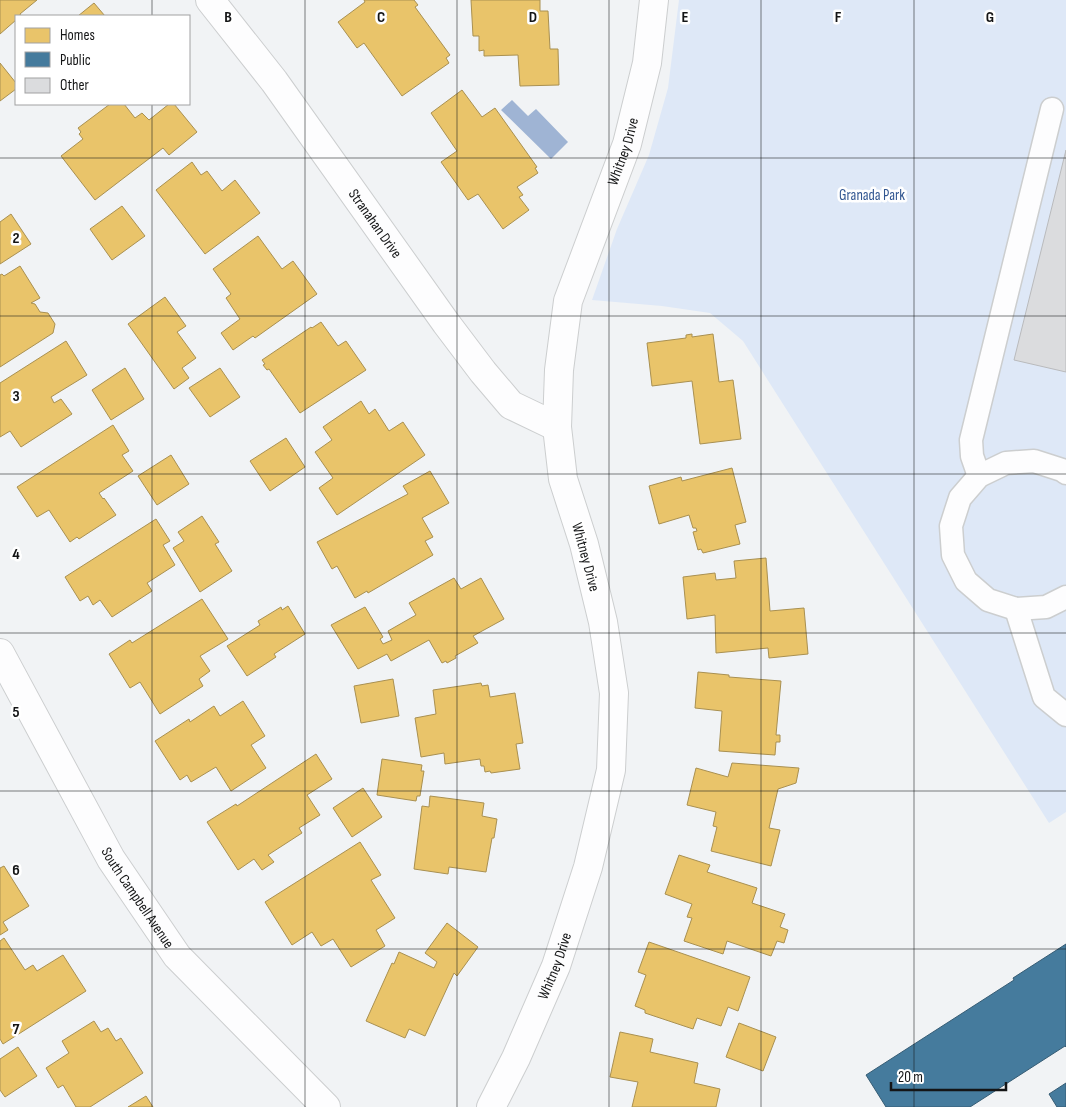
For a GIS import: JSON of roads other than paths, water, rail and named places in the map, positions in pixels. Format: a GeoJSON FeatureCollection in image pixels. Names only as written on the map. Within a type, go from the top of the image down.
{"type":"FeatureCollection","features":[{"type":"Feature","properties":{"kind":"street","name":"Stranahan Drive"},"geometry":{"type":"LineString","coordinates":[[210,0],[274,81],[483,372],[511,405],[558,426]]}},
{"type":"Feature","properties":{"kind":"street","name":"Whitney Drive"},"geometry":{"type":"LineString","coordinates":[[491,1107],[516,1058],[556,966],[588,867],[611,770],[614,693],[603,622],[584,544],[563,479],[558,426],[559,370],[568,301],[626,144],[646,63],[654,0]]}},
{"type":"Feature","properties":{"kind":"street","name":"South Campbell Avenue"},"geometry":{"type":"LineString","coordinates":[[0,653],[111,859],[177,956],[326,1107]]}},
{"type":"Feature","properties":{"kind":"lane"},"geometry":{"type":"LineString","coordinates":[[979,476],[972,456],[971,440],[1052,109]]}},
{"type":"Feature","properties":{"kind":"lane"},"geometry":{"type":"LineString","coordinates":[[1066,473],[1034,461],[1006,463],[979,476],[960,498],[951,526],[953,555],[966,581],[988,600],[1016,609],[1046,607],[1066,597]]}},
{"type":"Feature","properties":{"kind":"lane"},"geometry":{"type":"LineString","coordinates":[[1016,609],[1044,697],[1066,715]]}},
{"type":"Feature","properties":{"kind":"water"},"geometry":{"type":"Polygon","coordinates":[[[512,100],[528,116],[536,109],[568,142],[551,159],[501,110],[512,100]]]}},
{"type":"Feature","properties":{"kind":"park label","name":"Granada Park"},"geometry":{"type":"Point","coordinates":[872,195]}}]}
